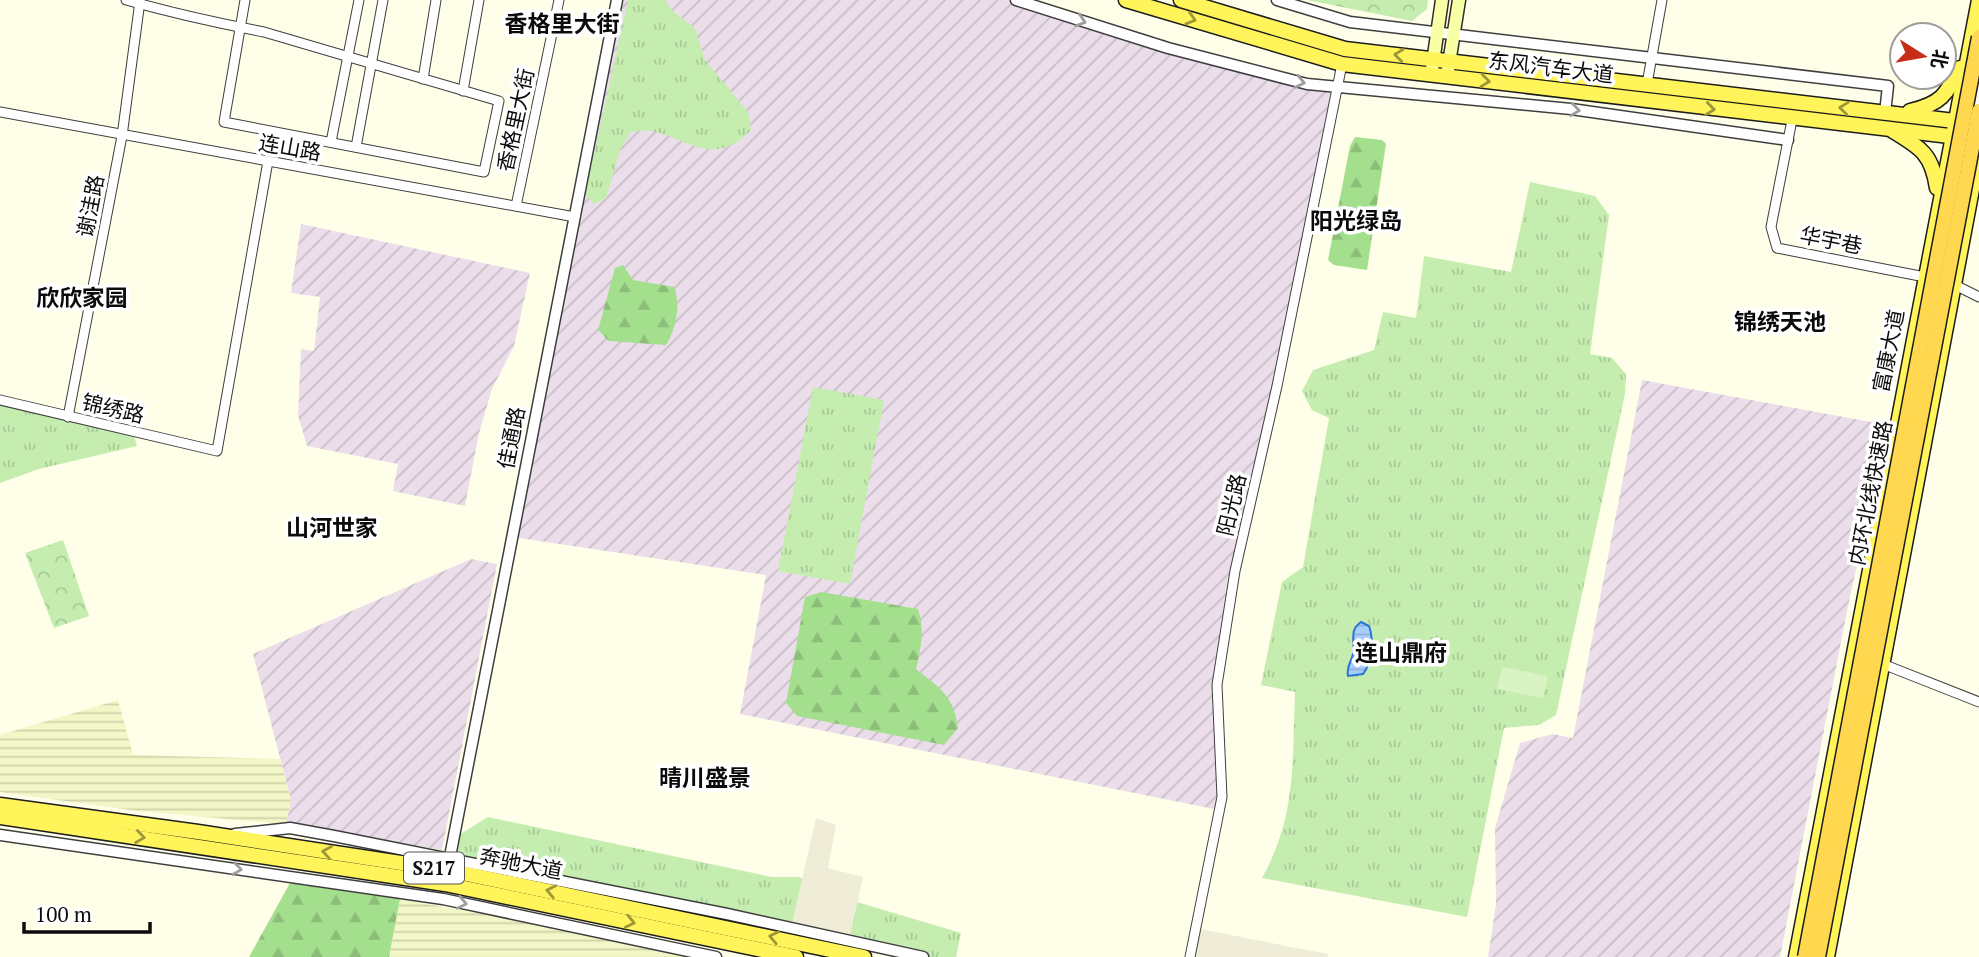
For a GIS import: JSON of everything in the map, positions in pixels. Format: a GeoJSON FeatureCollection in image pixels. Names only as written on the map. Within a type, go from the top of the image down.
{"type":"FeatureCollection","features":[{"type":"Feature","properties":{"kind":"highway","name":"内环北线快速路"},"geometry":{"type":"LineString","coordinates":[[1805,957],[1979,37]]}},
{"type":"Feature","properties":{"kind":"highway","name":"内环北线快速路"},"geometry":{"type":"LineString","coordinates":[[1818,957],[1979,111]]}},
{"type":"Feature","properties":{"kind":"main road","name":"东风汽车大道"},"geometry":{"type":"LineString","coordinates":[[1126,0],[1342,64],[1792,120],[1888,128],[1979,140]]}},
{"type":"Feature","properties":{"kind":"main road","name":"东风汽车大道"},"geometry":{"type":"LineString","coordinates":[[1181,0],[1345,49],[1979,124]]}},
{"type":"Feature","properties":{"kind":"main road"},"geometry":{"type":"LineString","coordinates":[[1431,74],[1442,0]]}},
{"type":"Feature","properties":{"kind":"main road"},"geometry":{"type":"LineString","coordinates":[[1447,76],[1459,0]]}},
{"type":"Feature","properties":{"kind":"main road","name":"富康大道"},"geometry":{"type":"LineString","coordinates":[[1796,957],[1979,0]]}},
{"type":"Feature","properties":{"kind":"main road"},"geometry":{"type":"LineString","coordinates":[[1890,114],[1927,107],[1945,96],[1968,55]]}},
{"type":"Feature","properties":{"kind":"main road"},"geometry":{"type":"LineString","coordinates":[[1888,128],[1921,148],[1934,166],[1939,201]]}},
{"type":"Feature","properties":{"kind":"main road"},"geometry":{"type":"LineString","coordinates":[[1827,957],[1976,185],[1979,152]]}},
{"type":"Feature","properties":{"kind":"main road","name":"奔驰大道"},"geometry":{"type":"LineString","coordinates":[[0,805],[221,835],[447,871],[864,957]]}},
{"type":"Feature","properties":{"kind":"main road","name":"奔驰大道"},"geometry":{"type":"LineString","coordinates":[[0,817],[447,871],[796,957]]}},
{"type":"Feature","properties":{"kind":"street"},"geometry":{"type":"LineString","coordinates":[[126,0],[240,28],[499,101],[484,172],[224,122],[240,28],[245,0]]}},
{"type":"Feature","properties":{"kind":"street"},"geometry":{"type":"LineString","coordinates":[[331,142],[359,0]]}},
{"type":"Feature","properties":{"kind":"street"},"geometry":{"type":"LineString","coordinates":[[356,147],[383,0]]}},
{"type":"Feature","properties":{"kind":"street"},"geometry":{"type":"LineString","coordinates":[[423,79],[436,0]]}},
{"type":"Feature","properties":{"kind":"street"},"geometry":{"type":"LineString","coordinates":[[463,91],[479,0]]}},
{"type":"Feature","properties":{"kind":"street","name":"香格里大街"},"geometry":{"type":"LineString","coordinates":[[516,206],[559,0]]}},
{"type":"Feature","properties":{"kind":"street","name":"佳通路"},"geometry":{"type":"LineString","coordinates":[[447,871],[617,0]]}},
{"type":"Feature","properties":{"kind":"street"},"geometry":{"type":"LineString","coordinates":[[1016,0],[1168,48],[1307,84],[1571,109],[1788,139]]}},
{"type":"Feature","properties":{"kind":"street"},"geometry":{"type":"LineString","coordinates":[[1277,0],[1350,22],[1888,86],[1890,114]]}},
{"type":"Feature","properties":{"kind":"street"},"geometry":{"type":"LineString","coordinates":[[1647,84],[1662,0]]}},
{"type":"Feature","properties":{"kind":"street","name":"谢洼路"},"geometry":{"type":"LineString","coordinates":[[68,417],[122,136],[140,2]]}},
{"type":"Feature","properties":{"kind":"street","name":"阳光路"},"geometry":{"type":"LineString","coordinates":[[1190,957],[1222,797],[1217,685],[1235,571],[1277,386],[1342,64]]}},
{"type":"Feature","properties":{"kind":"street","name":"连山路"},"geometry":{"type":"LineString","coordinates":[[0,112],[575,217]]}},
{"type":"Feature","properties":{"kind":"street","name":"华宇巷"},"geometry":{"type":"LineString","coordinates":[[1792,120],[1771,227],[1777,248],[1925,278]]}},
{"type":"Feature","properties":{"kind":"street","name":"锦绣路"},"geometry":{"type":"LineString","coordinates":[[0,400],[217,452],[268,161]]}},
{"type":"Feature","properties":{"kind":"street"},"geometry":{"type":"LineString","coordinates":[[1955,285],[1979,297]]}},
{"type":"Feature","properties":{"kind":"street"},"geometry":{"type":"LineString","coordinates":[[1852,658],[1883,664],[1979,702]]}},
{"type":"Feature","properties":{"kind":"street"},"geometry":{"type":"LineString","coordinates":[[0,835],[443,899],[716,957]]}},
{"type":"Feature","properties":{"kind":"street"},"geometry":{"type":"LineString","coordinates":[[447,871],[923,957]]}},
{"type":"Feature","properties":{"kind":"shaded area"},"geometry":{"type":"Polygon","coordinates":[[[617,0],[1016,0],[1168,48],[1337,86],[1235,571],[1217,685],[1219,810],[740,714],[766,575],[513,537],[617,0]]]}},
{"type":"Feature","properties":{"kind":"shaded area"},"geometry":{"type":"Polygon","coordinates":[[[301,224],[530,273],[514,346],[492,389],[479,433],[465,506],[393,491],[398,464],[307,446],[298,416],[301,349],[314,351],[320,297],[291,293],[301,224]]]}},
{"type":"Feature","properties":{"kind":"shaded area"},"geometry":{"type":"Polygon","coordinates":[[[1642,380],[1888,425],[1848,606],[1780,957],[1488,957],[1496,904],[1495,828],[1520,743],[1552,734],[1573,738],[1642,380]]]}},
{"type":"Feature","properties":{"kind":"shaded area"},"geometry":{"type":"Polygon","coordinates":[[[471,559],[497,564],[442,850],[286,824],[291,800],[253,654],[471,559]]]}},
{"type":"Feature","properties":{"kind":"shaded area"},"geometry":{"type":"Polygon","coordinates":[[[816,818],[836,825],[828,868],[863,877],[849,941],[791,928],[816,818]]]}},
{"type":"Feature","properties":{"kind":"shaded area"},"geometry":{"type":"Polygon","coordinates":[[[1195,928],[1328,954],[1328,957],[1190,957],[1195,928]]]}},
{"type":"Feature","properties":{"kind":"green space"},"geometry":{"type":"Polygon","coordinates":[[[628,0],[665,0],[674,12],[695,28],[705,60],[748,112],[751,130],[738,141],[714,149],[691,145],[650,130],[631,132],[621,148],[606,198],[593,204],[585,194],[628,0]]]}},
{"type":"Feature","properties":{"kind":"green space"},"geometry":{"type":"Polygon","coordinates":[[[1307,0],[1428,0],[1427,9],[1412,21],[1307,0]]]}},
{"type":"Feature","properties":{"kind":"green space"},"geometry":{"type":"Polygon","coordinates":[[[1355,137],[1382,140],[1386,144],[1367,270],[1334,265],[1328,260],[1350,146],[1355,137]]]}},
{"type":"Feature","properties":{"kind":"green space"},"geometry":{"type":"Polygon","coordinates":[[[1530,182],[1595,196],[1609,215],[1590,354],[1612,358],[1626,374],[1625,394],[1556,715],[1539,725],[1504,728],[1467,917],[1262,878],[1282,832],[1287,810],[1295,692],[1261,685],[1282,582],[1303,567],[1329,418],[1312,410],[1302,391],[1313,370],[1374,350],[1383,312],[1416,318],[1424,256],[1511,272],[1530,182]]]}},
{"type":"Feature","properties":{"kind":"green space"},"geometry":{"type":"Polygon","coordinates":[[[623,265],[633,280],[674,287],[676,317],[666,345],[609,341],[598,330],[615,268],[623,265]]]}},
{"type":"Feature","properties":{"kind":"green space"},"geometry":{"type":"Polygon","coordinates":[[[813,387],[884,400],[850,584],[778,571],[813,387]]]}},
{"type":"Feature","properties":{"kind":"green space"},"geometry":{"type":"Polygon","coordinates":[[[0,400],[133,432],[137,446],[39,469],[0,483],[0,400]]]}},
{"type":"Feature","properties":{"kind":"green space"},"geometry":{"type":"Polygon","coordinates":[[[63,540],[89,616],[54,628],[25,553],[63,540]]]}},
{"type":"Feature","properties":{"kind":"green space"},"geometry":{"type":"Polygon","coordinates":[[[821,592],[918,609],[922,632],[916,669],[949,700],[956,717],[958,728],[944,745],[797,716],[786,703],[805,597],[821,592]]]}},
{"type":"Feature","properties":{"kind":"green space"},"geometry":{"type":"Polygon","coordinates":[[[1502,667],[1548,676],[1543,698],[1497,689],[1502,667]]]}},
{"type":"Feature","properties":{"kind":"green space"},"geometry":{"type":"Polygon","coordinates":[[[118,700],[133,755],[280,759],[291,800],[286,824],[137,811],[0,792],[0,735],[118,700]]]}},
{"type":"Feature","properties":{"kind":"green space"},"geometry":{"type":"Polygon","coordinates":[[[488,817],[772,877],[799,877],[857,902],[961,933],[956,957],[923,957],[450,858],[454,838],[488,817]]]}},
{"type":"Feature","properties":{"kind":"green space"},"geometry":{"type":"Polygon","coordinates":[[[290,883],[400,899],[389,957],[249,957],[290,883]]]}},
{"type":"Feature","properties":{"kind":"green space"},"geometry":{"type":"Polygon","coordinates":[[[400,899],[716,957],[389,957],[400,899]]]}},
{"type":"Feature","properties":{"kind":"water"},"geometry":{"type":"Polygon","coordinates":[[[1361,622],[1369,626],[1371,631],[1370,657],[1363,674],[1348,676],[1354,649],[1354,633],[1361,622]]]}},
{"type":"Feature","properties":{"kind":"district","name":"香格里大街"},"geometry":{"type":"Point","coordinates":[562,24]}},
{"type":"Feature","properties":{"kind":"district","name":"阳光绿岛"},"geometry":{"type":"Point","coordinates":[1356,221]}},
{"type":"Feature","properties":{"kind":"district","name":"欣欣家园"},"geometry":{"type":"Point","coordinates":[82,298]}},
{"type":"Feature","properties":{"kind":"district","name":"锦绣天池"},"geometry":{"type":"Point","coordinates":[1780,322]}},
{"type":"Feature","properties":{"kind":"district","name":"山河世家"},"geometry":{"type":"Point","coordinates":[332,528]}},
{"type":"Feature","properties":{"kind":"district","name":"连山鼎府"},"geometry":{"type":"Point","coordinates":[1401,653]}},
{"type":"Feature","properties":{"kind":"district","name":"晴川盛景"},"geometry":{"type":"Point","coordinates":[705,778]}}]}
